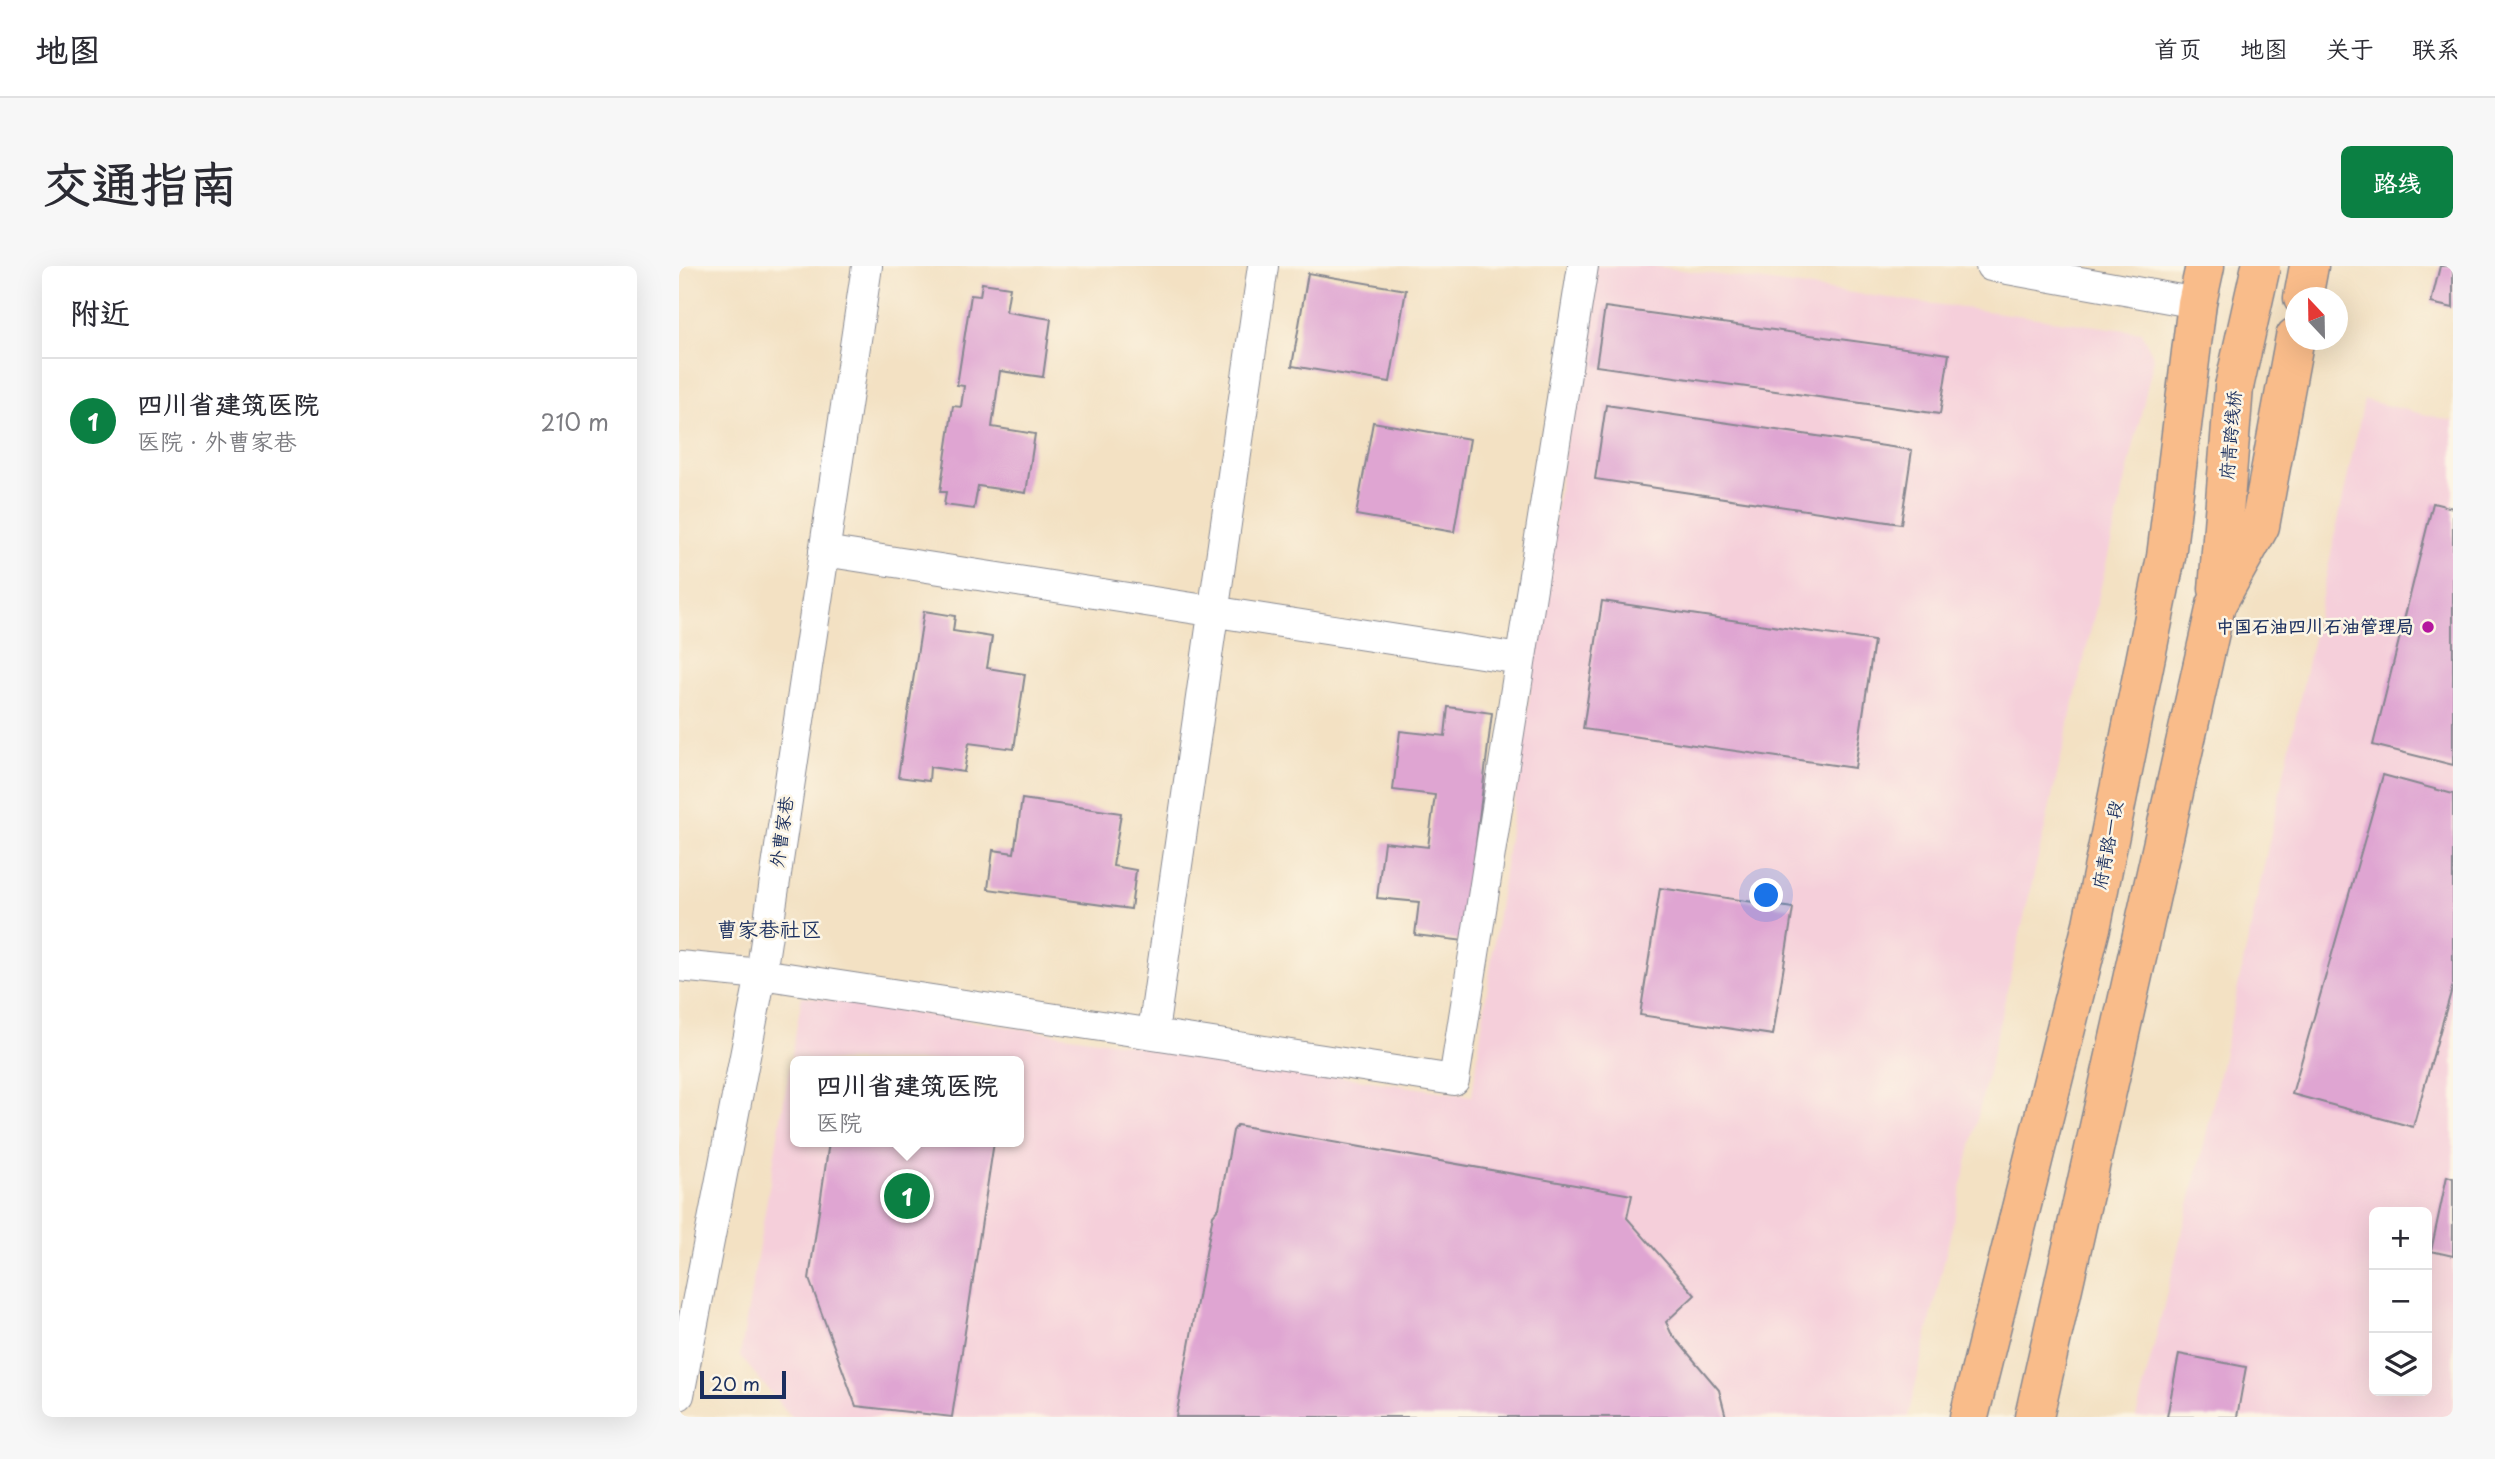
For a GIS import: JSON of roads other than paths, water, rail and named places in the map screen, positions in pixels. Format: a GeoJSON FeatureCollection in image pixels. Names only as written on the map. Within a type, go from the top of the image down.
{"type":"FeatureCollection","features":[{"type":"Feature","properties":{"kind":"main road","name":"府青路一段"},"geometry":{"type":"LineString","coordinates":[[1969,1417],[2092,924],[2166,557],[2197,303],[2205,266]]}},
{"type":"Feature","properties":{"kind":"main road","name":"府青跨线桥"},"geometry":{"type":"LineString","coordinates":[[2216,606],[2224,383],[2240,266]]}},
{"type":"Feature","properties":{"kind":"main road","name":"府青跨线桥"},"geometry":{"type":"LineString","coordinates":[[2166,557],[2261,266]]}},
{"type":"Feature","properties":{"kind":"main road"},"geometry":{"type":"LineString","coordinates":[[2305,287],[2309,266]]}},
{"type":"Feature","properties":{"kind":"main road"},"geometry":{"type":"LineString","coordinates":[[2034,1417],[2216,606],[2260,526],[2293,350]]}},
{"type":"Feature","properties":{"kind":"street","name":"外曹家巷"},"geometry":{"type":"LineString","coordinates":[[679,1395],[761,974],[867,266]]}},
{"type":"Feature","properties":{"kind":"street"},"geometry":{"type":"LineString","coordinates":[[1153,1032],[1263,266]]}},
{"type":"Feature","properties":{"kind":"street"},"geometry":{"type":"LineString","coordinates":[[679,966],[761,974],[1454,1080],[1583,266]]}},
{"type":"Feature","properties":{"kind":"street"},"geometry":{"type":"LineString","coordinates":[[1991,266],[2197,303]]}},
{"type":"Feature","properties":{"kind":"street"},"geometry":{"type":"LineString","coordinates":[[824,551],[1520,659]]}},
{"type":"Feature","properties":{"kind":"place","name":"中国石油四川石油管理局"},"geometry":{"type":"Point","coordinates":[2428,627]}},
{"type":"Feature","properties":{"kind":"place","name":"四川省建筑医院"},"geometry":{"type":"Point","coordinates":[907,1196]}},
{"type":"Feature","properties":{"kind":"district","name":"曹家巷社区"},"geometry":{"type":"Point","coordinates":[769,930]}}]}
